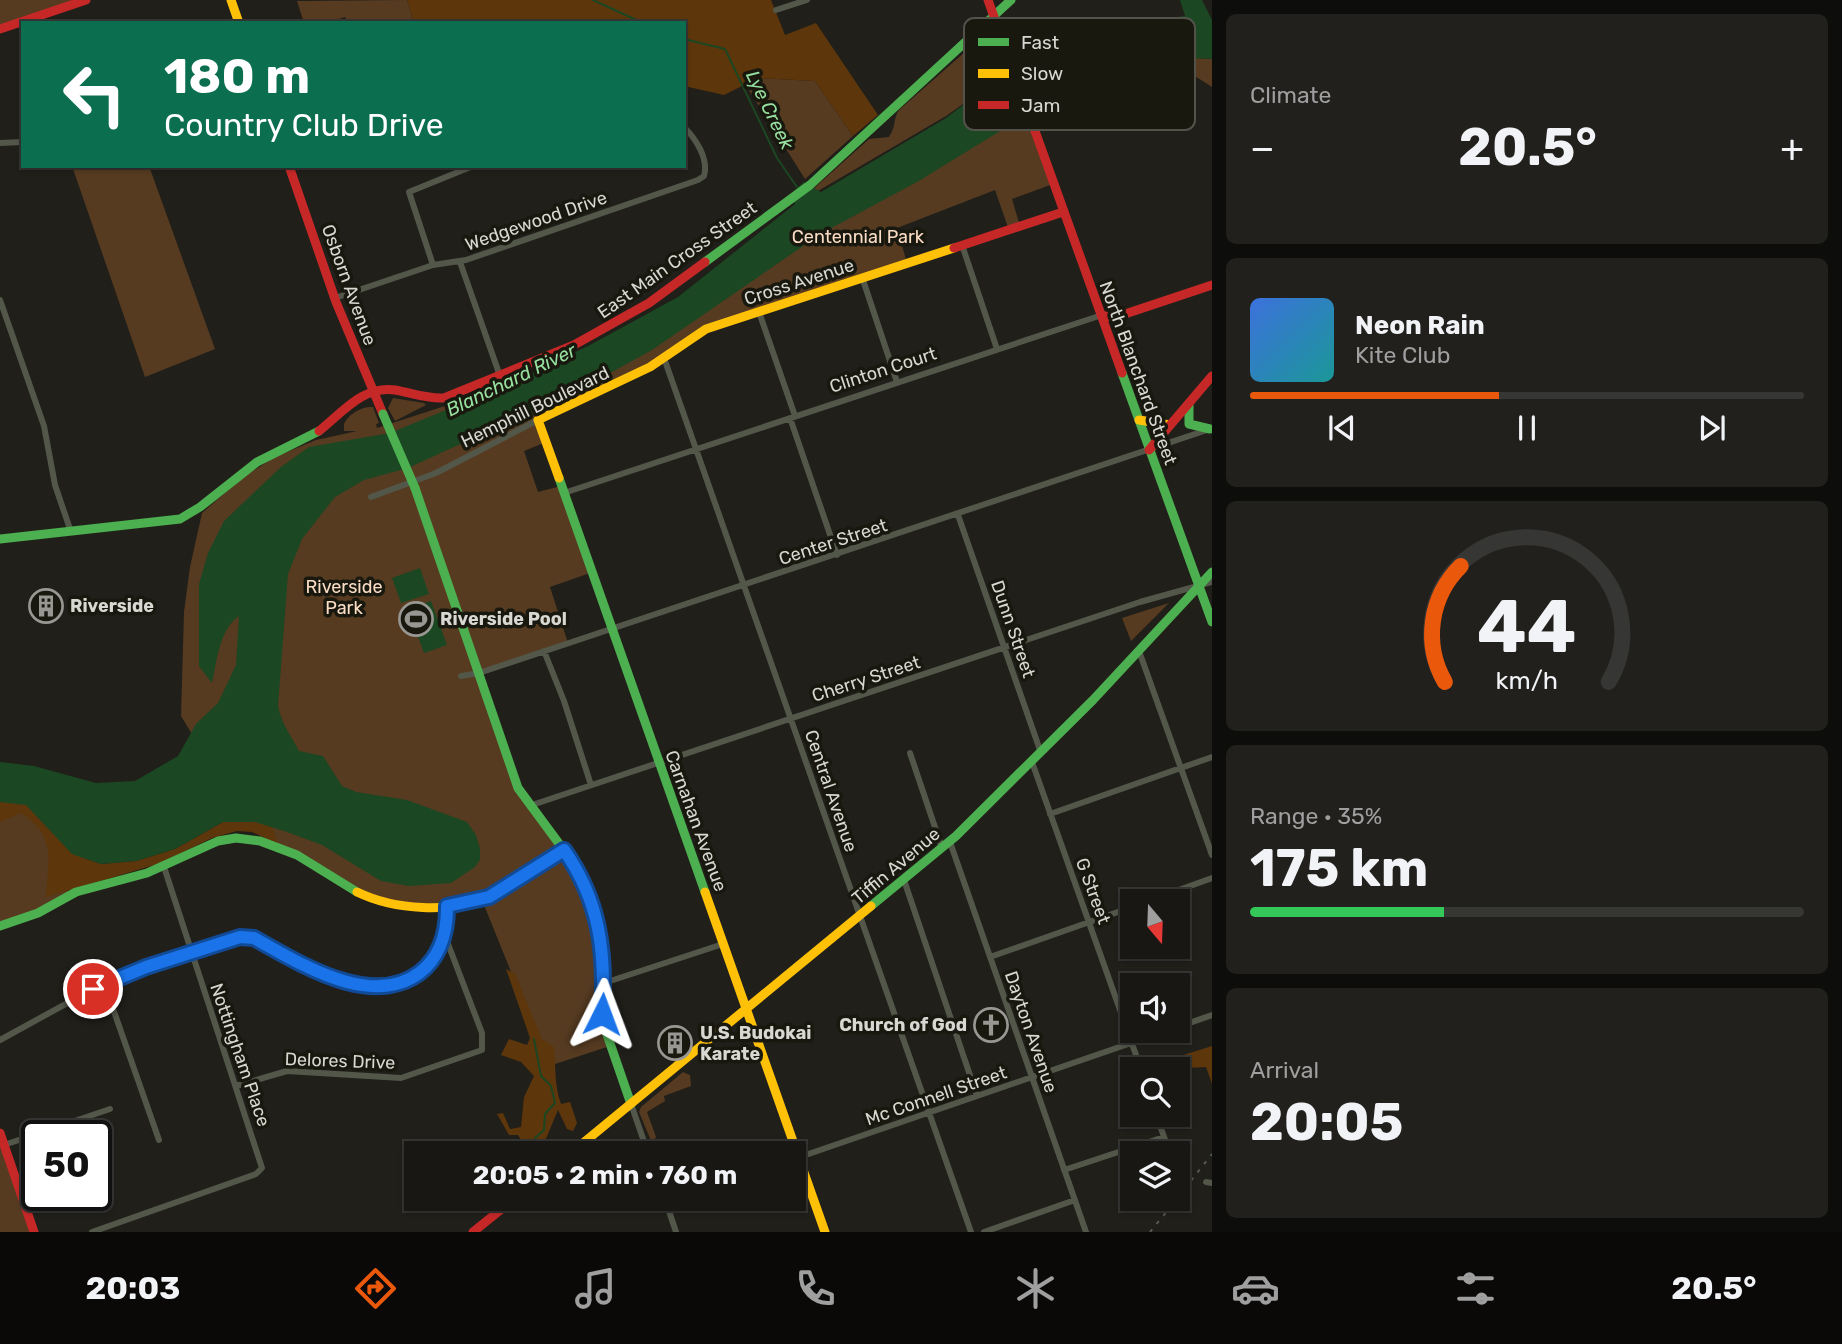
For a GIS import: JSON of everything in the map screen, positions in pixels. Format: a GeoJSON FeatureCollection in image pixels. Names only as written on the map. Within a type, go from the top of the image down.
{"type":"FeatureCollection","features":[{"type":"Feature","properties":{"kind":"main road"},"geometry":{"type":"LineString","coordinates":[[24,21],[86,0]]}},
{"type":"Feature","properties":{"kind":"main road"},"geometry":{"type":"LineString","coordinates":[[231,0],[238,21]]}},
{"type":"Feature","properties":{"kind":"main road","name":"North Blanchard Street"},"geometry":{"type":"LineString","coordinates":[[988,0],[994,16]]}},
{"type":"Feature","properties":{"kind":"main road","name":"East Main Cross Street"},"geometry":{"type":"LineString","coordinates":[[994,16],[1011,0]]}},
{"type":"Feature","properties":{"kind":"main road"},"geometry":{"type":"LineString","coordinates":[[0,29],[21,22]]}},
{"type":"Feature","properties":{"kind":"main road","name":"East Main Cross Street"},"geometry":{"type":"LineString","coordinates":[[374,392],[387,390],[431,400],[500,376],[574,345],[633,314],[791,201],[964,44]]}},
{"type":"Feature","properties":{"kind":"main road","name":"North Blanchard Street"},"geometry":{"type":"LineString","coordinates":[[1034,130],[1212,622]]}},
{"type":"Feature","properties":{"kind":"main road","name":"Osborn Avenue"},"geometry":{"type":"LineString","coordinates":[[290,168],[335,298],[415,488],[518,788],[581,877],[596,913],[603,951],[603,1023],[631,1104]]}},
{"type":"Feature","properties":{"kind":"main road","name":"Cross Avenue"},"geometry":{"type":"LineString","coordinates":[[706,329],[1063,212]]}},
{"type":"Feature","properties":{"kind":"main road","name":"Clinton Court"},"geometry":{"type":"LineString","coordinates":[[1102,314],[1113,318],[1212,285]]}},
{"type":"Feature","properties":{"kind":"main road","name":"Hemphill Boulevard"},"geometry":{"type":"LineString","coordinates":[[538,420],[664,358],[706,329]]}},
{"type":"Feature","properties":{"kind":"main road"},"geometry":{"type":"LineString","coordinates":[[1149,450],[1212,376]]}},
{"type":"Feature","properties":{"kind":"main road"},"geometry":{"type":"LineString","coordinates":[[0,539],[162,523],[188,516],[248,468],[290,444],[314,436],[349,403],[374,392]]}},
{"type":"Feature","properties":{"kind":"main road"},"geometry":{"type":"LineString","coordinates":[[1189,403],[1189,424],[1196,428],[1211,429]]}},
{"type":"Feature","properties":{"kind":"main road","name":"Carnahan Avenue"},"geometry":{"type":"LineString","coordinates":[[538,420],[790,1141]]}},
{"type":"Feature","properties":{"kind":"main road"},"geometry":{"type":"LineString","coordinates":[[1139,420],[1170,425]]}},
{"type":"Feature","properties":{"kind":"main road","name":"Tiffin Avenue"},"geometry":{"type":"LineString","coordinates":[[586,1141],[946,845],[1041,753],[1212,572]]}},
{"type":"Feature","properties":{"kind":"main road"},"geometry":{"type":"LineString","coordinates":[[0,926],[38,913],[76,892],[164,867],[218,842],[248,838],[298,855],[359,893],[381,902],[405,906],[447,906],[489,897],[564,850]]}},
{"type":"Feature","properties":{"kind":"main road"},"geometry":{"type":"LineString","coordinates":[[0,1133],[34,1232]]}},
{"type":"Feature","properties":{"kind":"main road","name":"Carnahan Avenue"},"geometry":{"type":"LineString","coordinates":[[806,1184],[825,1232]]}},
{"type":"Feature","properties":{"kind":"main road"},"geometry":{"type":"LineString","coordinates":[[473,1232],[499,1211]]}},
{"type":"Feature","properties":{"kind":"street"},"geometry":{"type":"LineString","coordinates":[[776,10],[807,0]]}},
{"type":"Feature","properties":{"kind":"street","name":"Wedgewood Drive"},"geometry":{"type":"LineString","coordinates":[[335,298],[433,265],[460,262],[704,176],[706,168],[702,155],[686,130]]}},
{"type":"Feature","properties":{"kind":"street"},"geometry":{"type":"LineString","coordinates":[[0,143],[21,142]]}},
{"type":"Feature","properties":{"kind":"street"},"geometry":{"type":"LineString","coordinates":[[433,265],[409,197],[410,190],[468,168]]}},
{"type":"Feature","properties":{"kind":"street"},"geometry":{"type":"LineString","coordinates":[[962,245],[997,349]]}},
{"type":"Feature","properties":{"kind":"street"},"geometry":{"type":"LineString","coordinates":[[460,262],[500,376]]}},
{"type":"Feature","properties":{"kind":"street"},"geometry":{"type":"LineString","coordinates":[[862,277],[897,382]]}},
{"type":"Feature","properties":{"kind":"street"},"geometry":{"type":"LineString","coordinates":[[0,300],[44,426],[55,485],[71,532]]}},
{"type":"Feature","properties":{"kind":"street"},"geometry":{"type":"LineString","coordinates":[[759,312],[837,555]]}},
{"type":"Feature","properties":{"kind":"street","name":"Clinton Court"},"geometry":{"type":"LineString","coordinates":[[564,493],[1102,314]]}},
{"type":"Feature","properties":{"kind":"street","name":"Central Avenue"},"geometry":{"type":"LineString","coordinates":[[664,358],[971,1232]]}},
{"type":"Feature","properties":{"kind":"street","name":"Hemphill Boulevard"},"geometry":{"type":"LineString","coordinates":[[370,497],[436,473],[538,420]]}},
{"type":"Feature","properties":{"kind":"street","name":"Center Street"},"geometry":{"type":"LineString","coordinates":[[461,676],[479,673],[744,586],[1211,429]]}},
{"type":"Feature","properties":{"kind":"street","name":"Dunn Street"},"geometry":{"type":"LineString","coordinates":[[958,515],[1041,753]]}},
{"type":"Feature","properties":{"kind":"street","name":"Cherry Street"},"geometry":{"type":"LineString","coordinates":[[529,806],[1150,599],[1212,582]]}},
{"type":"Feature","properties":{"kind":"street"},"geometry":{"type":"LineString","coordinates":[[1139,650],[1212,855]]}},
{"type":"Feature","properties":{"kind":"street"},"geometry":{"type":"LineString","coordinates":[[544,651],[564,701],[591,785]]}},
{"type":"Feature","properties":{"kind":"street","name":"Dayton Avenue"},"geometry":{"type":"LineString","coordinates":[[910,754],[990,957],[1086,1232]]}},
{"type":"Feature","properties":{"kind":"street"},"geometry":{"type":"LineString","coordinates":[[1050,814],[1212,757]]}},
{"type":"Feature","properties":{"kind":"street","name":"G Street"},"geometry":{"type":"LineString","coordinates":[[1032,762],[1120,1009]]}},
{"type":"Feature","properties":{"kind":"street","name":"Nottingham Place"},"geometry":{"type":"LineString","coordinates":[[92,1232],[260,1172],[261,1157],[190,952],[164,867]]}},
{"type":"Feature","properties":{"kind":"street"},"geometry":{"type":"LineString","coordinates":[[1181,889],[1212,878]]}},
{"type":"Feature","properties":{"kind":"street"},"geometry":{"type":"LineString","coordinates":[[904,880],[977,1096]]}},
{"type":"Feature","properties":{"kind":"street"},"geometry":{"type":"LineString","coordinates":[[0,1040],[104,983],[231,938],[249,937],[337,978],[380,985],[399,982],[421,973],[437,955],[445,936],[447,906]]}},
{"type":"Feature","properties":{"kind":"street"},"geometry":{"type":"LineString","coordinates":[[990,957],[1120,911]]}},
{"type":"Feature","properties":{"kind":"street","name":"Delores Drive"},"geometry":{"type":"LineString","coordinates":[[236,1086],[287,1070],[401,1078],[482,1050],[482,1033],[445,936]]}},
{"type":"Feature","properties":{"kind":"street"},"geometry":{"type":"LineString","coordinates":[[604,983],[723,944]]}},
{"type":"Feature","properties":{"kind":"street"},"geometry":{"type":"LineString","coordinates":[[104,983],[159,1140]]}},
{"type":"Feature","properties":{"kind":"street"},"geometry":{"type":"LineString","coordinates":[[1190,1022],[1212,1014]]}},
{"type":"Feature","properties":{"kind":"street","name":"G Street"},"geometry":{"type":"LineString","coordinates":[[1132,1043],[1137,1057]]}},
{"type":"Feature","properties":{"kind":"street","name":"Mc Connell Street"},"geometry":{"type":"LineString","coordinates":[[806,1155],[1132,1043]]}},
{"type":"Feature","properties":{"kind":"street"},"geometry":{"type":"LineString","coordinates":[[631,1104],[644,1141]]}},
{"type":"Feature","properties":{"kind":"street"},"geometry":{"type":"LineString","coordinates":[[4,1145],[110,1109]]}},
{"type":"Feature","properties":{"kind":"street"},"geometry":{"type":"LineString","coordinates":[[1160,1127],[1166,1141]]}},
{"type":"Feature","properties":{"kind":"street"},"geometry":{"type":"LineString","coordinates":[[1064,1170],[1164,1137]]}},
{"type":"Feature","properties":{"kind":"street"},"geometry":{"type":"LineString","coordinates":[[984,1232],[1075,1200]]}},
{"type":"Feature","properties":{"kind":"street"},"geometry":{"type":"LineString","coordinates":[[669,1211],[677,1232]]}},
{"type":"Feature","properties":{"kind":"green space"},"geometry":{"type":"Polygon","coordinates":[[[0,0],[86,0],[21,21],[0,29],[0,0]]]}},
{"type":"Feature","properties":{"kind":"green space"},"geometry":{"type":"Polygon","coordinates":[[[407,0],[413,21],[347,21],[345,17],[334,21],[303,21],[297,1],[407,0]]]}},
{"type":"Feature","properties":{"kind":"green space"},"geometry":{"type":"Polygon","coordinates":[[[964,53],[964,103],[818,191],[813,189],[869,139],[889,137],[899,110],[964,53]]]}},
{"type":"Feature","properties":{"kind":"green space"},"geometry":{"type":"Polygon","coordinates":[[[1195,58],[1212,59],[1212,87],[1195,76],[1195,58]]]}},
{"type":"Feature","properties":{"kind":"green space"},"geometry":{"type":"Polygon","coordinates":[[[758,78],[815,81],[853,136],[805,179],[745,84],[758,78]]]}},
{"type":"Feature","properties":{"kind":"green space","name":"Riverside Park"},"geometry":{"type":"Polygon","coordinates":[[[975,130],[1034,130],[1053,184],[1012,199],[1020,226],[1009,230],[995,190],[897,228],[907,263],[706,329],[664,358],[538,420],[546,442],[524,451],[538,492],[561,486],[590,573],[550,587],[568,643],[479,673],[518,788],[576,868],[599,927],[602,1014],[610,1046],[549,1066],[482,900],[453,905],[381,902],[272,845],[215,772],[181,716],[184,612],[190,567],[202,513],[242,478],[275,457],[316,440],[357,431],[344,431],[344,424],[360,409],[373,407],[379,423],[376,424],[377,428],[448,405],[523,374],[529,393],[975,130]]]}},
{"type":"Feature","properties":{"kind":"green space"},"geometry":{"type":"Polygon","coordinates":[[[73,168],[150,168],[215,349],[145,377],[73,168]]]}},
{"type":"Feature","properties":{"kind":"green space"},"geometry":{"type":"Polygon","coordinates":[[[393,398],[426,405],[395,421],[388,408],[393,398]]]}},
{"type":"Feature","properties":{"kind":"green space"},"geometry":{"type":"Polygon","coordinates":[[[1169,603],[1131,641],[1122,618],[1169,603]]]}},
{"type":"Feature","properties":{"kind":"green space"},"geometry":{"type":"Polygon","coordinates":[[[0,791],[101,831],[64,898],[0,926],[0,791]]]}},
{"type":"Feature","properties":{"kind":"green space"},"geometry":{"type":"Polygon","coordinates":[[[683,1072],[690,1075],[691,1086],[664,1096],[665,1101],[647,1112],[656,1137],[653,1141],[639,1112],[641,1107],[683,1072]]]}},
{"type":"Feature","properties":{"kind":"green space"},"geometry":{"type":"Polygon","coordinates":[[[0,1133],[21,1194],[21,1211],[27,1211],[34,1232],[0,1232],[0,1133]]]}},
{"type":"Feature","properties":{"kind":"shaded area"},"geometry":{"type":"Polygon","coordinates":[[[407,0],[771,0],[785,35],[816,23],[878,115],[853,136],[815,81],[758,78],[724,95],[686,86],[686,21],[413,21],[407,0]]]}},
{"type":"Feature","properties":{"kind":"shaded area"},"geometry":{"type":"Polygon","coordinates":[[[1180,0],[1202,0],[1212,20],[1212,59],[1195,58],[1195,18],[1169,18],[1185,16],[1180,0]]]}},
{"type":"Feature","properties":{"kind":"shaded area"},"geometry":{"type":"Polygon","coordinates":[[[964,104],[964,130],[1002,130],[917,182],[822,233],[652,350],[583,388],[408,468],[364,480],[335,497],[302,539],[288,574],[278,706],[287,730],[299,751],[323,756],[342,786],[356,792],[407,800],[467,822],[476,835],[480,849],[480,860],[475,867],[451,883],[409,886],[381,881],[322,845],[255,822],[223,822],[175,849],[136,861],[101,864],[72,854],[26,805],[0,802],[0,762],[34,766],[96,783],[135,781],[178,756],[196,724],[218,703],[236,665],[239,616],[232,622],[223,638],[212,683],[199,666],[199,584],[208,553],[224,521],[281,467],[309,447],[390,433],[512,383],[590,345],[678,297],[795,204],[790,194],[804,182],[821,192],[946,118],[964,104]]]}},
{"type":"Feature","properties":{"kind":"shaded area"},"geometry":{"type":"Polygon","coordinates":[[[420,568],[429,594],[401,603],[392,578],[420,568]]]}},
{"type":"Feature","properties":{"kind":"shaded area"},"geometry":{"type":"Polygon","coordinates":[[[431,601],[447,645],[424,653],[408,609],[431,601]]]}},
{"type":"Feature","properties":{"kind":"shaded area"},"geometry":{"type":"Polygon","coordinates":[[[0,802],[27,805],[72,854],[101,864],[136,861],[175,849],[223,822],[255,822],[272,827],[278,844],[252,832],[237,831],[212,838],[158,864],[46,897],[48,850],[45,840],[32,822],[21,813],[0,822],[0,802]]]}},
{"type":"Feature","properties":{"kind":"shaded area"},"geometry":{"type":"Polygon","coordinates":[[[506,969],[515,974],[542,1039],[554,1047],[556,1083],[561,1104],[570,1102],[577,1123],[573,1131],[567,1129],[558,1110],[545,1141],[522,1141],[518,1135],[509,1135],[497,1114],[503,1113],[510,1129],[521,1127],[524,1097],[534,1076],[521,1062],[501,1055],[509,1039],[527,1045],[530,1038],[506,969]]]}},
{"type":"Feature","properties":{"kind":"shaded area"},"geometry":{"type":"Polygon","coordinates":[[[1212,1046],[1212,1084],[1206,1067],[1190,1068],[1190,1057],[1177,1057],[1212,1046]]]}},
{"type":"Feature","properties":{"kind":"waterway","name":"Lye Creek"},"geometry":{"type":"LineString","coordinates":[[593,0],[639,21]]}},
{"type":"Feature","properties":{"kind":"waterway","name":"Lye Creek"},"geometry":{"type":"LineString","coordinates":[[686,39],[725,49],[777,158],[797,187]]}},
{"type":"Feature","properties":{"kind":"waterway"},"geometry":{"type":"LineString","coordinates":[[534,1039],[541,1076],[551,1086],[555,1103],[545,1114],[544,1130],[535,1138],[536,1141]]}},
{"type":"Feature","properties":{"kind":"railway"},"geometry":{"type":"LineString","coordinates":[[1190,1182],[1212,1154]]}},
{"type":"Feature","properties":{"kind":"railway"},"geometry":{"type":"LineString","coordinates":[[1150,1232],[1167,1211]]}},
{"type":"Feature","properties":{"kind":"traffic: fast"},"geometry":{"type":"LineString","coordinates":[[991,18],[1011,0]]}},
{"type":"Feature","properties":{"kind":"traffic: fast"},"geometry":{"type":"LineString","coordinates":[[705,262],[810,185],[964,43]]}},
{"type":"Feature","properties":{"kind":"traffic: fast"},"geometry":{"type":"LineString","coordinates":[[1122,373],[1212,622]]}},
{"type":"Feature","properties":{"kind":"traffic: fast"},"geometry":{"type":"LineString","coordinates":[[1189,405],[1189,424],[1210,429]]}},
{"type":"Feature","properties":{"kind":"traffic: fast"},"geometry":{"type":"LineString","coordinates":[[383,414],[415,488]]}},
{"type":"Feature","properties":{"kind":"traffic: fast"},"geometry":{"type":"LineString","coordinates":[[0,539],[180,519],[200,507],[257,462],[319,431]]}},
{"type":"Feature","properties":{"kind":"traffic: fast"},"geometry":{"type":"LineString","coordinates":[[559,478],[705,892]]}},
{"type":"Feature","properties":{"kind":"traffic: fast"},"geometry":{"type":"LineString","coordinates":[[415,488],[518,788],[577,868],[593,904],[603,951],[603,1023],[631,1104]]}},
{"type":"Feature","properties":{"kind":"traffic: fast"},"geometry":{"type":"LineString","coordinates":[[871,906],[956,836],[1093,700],[1212,572]]}},
{"type":"Feature","properties":{"kind":"traffic: fast"},"geometry":{"type":"LineString","coordinates":[[0,926],[38,913],[76,892],[147,873],[218,841],[236,838],[260,841],[297,855],[357,892]]}},
{"type":"Feature","properties":{"kind":"traffic: slow"},"geometry":{"type":"LineString","coordinates":[[231,0],[238,21]]}},
{"type":"Feature","properties":{"kind":"traffic: slow"},"geometry":{"type":"LineString","coordinates":[[559,478],[538,420],[650,367],[706,329],[954,248]]}},
{"type":"Feature","properties":{"kind":"traffic: slow"},"geometry":{"type":"LineString","coordinates":[[1139,420],[1170,425]]}},
{"type":"Feature","properties":{"kind":"traffic: slow"},"geometry":{"type":"LineString","coordinates":[[357,892],[405,906],[458,906],[475,902],[519,881],[564,850]]}},
{"type":"Feature","properties":{"kind":"traffic: slow"},"geometry":{"type":"LineString","coordinates":[[705,892],[825,1232]]}},
{"type":"Feature","properties":{"kind":"traffic: slow"},"geometry":{"type":"LineString","coordinates":[[586,1141],[871,906]]}},
{"type":"Feature","properties":{"kind":"traffic: jam"},"geometry":{"type":"LineString","coordinates":[[24,21],[86,0]]}},
{"type":"Feature","properties":{"kind":"traffic: jam"},"geometry":{"type":"LineString","coordinates":[[988,0],[994,18]]}},
{"type":"Feature","properties":{"kind":"traffic: jam"},"geometry":{"type":"LineString","coordinates":[[0,29],[21,22]]}},
{"type":"Feature","properties":{"kind":"traffic: jam"},"geometry":{"type":"LineString","coordinates":[[1035,130],[1122,373]]}},
{"type":"Feature","properties":{"kind":"traffic: jam"},"geometry":{"type":"LineString","coordinates":[[290,168],[336,302],[383,414]]}},
{"type":"Feature","properties":{"kind":"traffic: jam"},"geometry":{"type":"LineString","coordinates":[[954,248],[1063,212]]}},
{"type":"Feature","properties":{"kind":"traffic: jam"},"geometry":{"type":"LineString","coordinates":[[319,431],[354,402],[373,392],[395,390],[444,398],[574,345],[649,303],[705,262]]}},
{"type":"Feature","properties":{"kind":"traffic: jam"},"geometry":{"type":"LineString","coordinates":[[1102,315],[1113,318],[1212,285]]}},
{"type":"Feature","properties":{"kind":"traffic: jam"},"geometry":{"type":"LineString","coordinates":[[1149,450],[1212,376]]}},
{"type":"Feature","properties":{"kind":"traffic: jam"},"geometry":{"type":"LineString","coordinates":[[0,1133],[34,1232]]}},
{"type":"Feature","properties":{"kind":"traffic: jam"},"geometry":{"type":"LineString","coordinates":[[473,1232],[499,1211]]}},
{"type":"Feature","properties":{"kind":"place","name":"Riverside"},"geometry":{"type":"Point","coordinates":[46,606]}},
{"type":"Feature","properties":{"kind":"place","name":"Riverside Pool"},"geometry":{"type":"Point","coordinates":[416,619]}},
{"type":"Feature","properties":{"kind":"place","name":"Church of God"},"geometry":{"type":"Point","coordinates":[991,1025]}},
{"type":"Feature","properties":{"kind":"place","name":"U.S. Budokai Karate"},"geometry":{"type":"Point","coordinates":[675,1043]}},
{"type":"Feature","properties":{"kind":"route"},"geometry":{"type":"LineString","coordinates":[[93,989],[146,967],[240,937],[254,938],[346,982],[380,985],[408,980],[421,973],[442,947],[447,928],[447,906],[489,897],[564,850],[576,868],[596,913],[604,965],[602,1014]]}},
{"type":"Feature","properties":{"kind":"park label","name":"Centennial Park"},"geometry":{"type":"Point","coordinates":[858,237]}},
{"type":"Feature","properties":{"kind":"water label","name":"Blanchard River"},"geometry":{"type":"Point","coordinates":[511,380]}}]}
